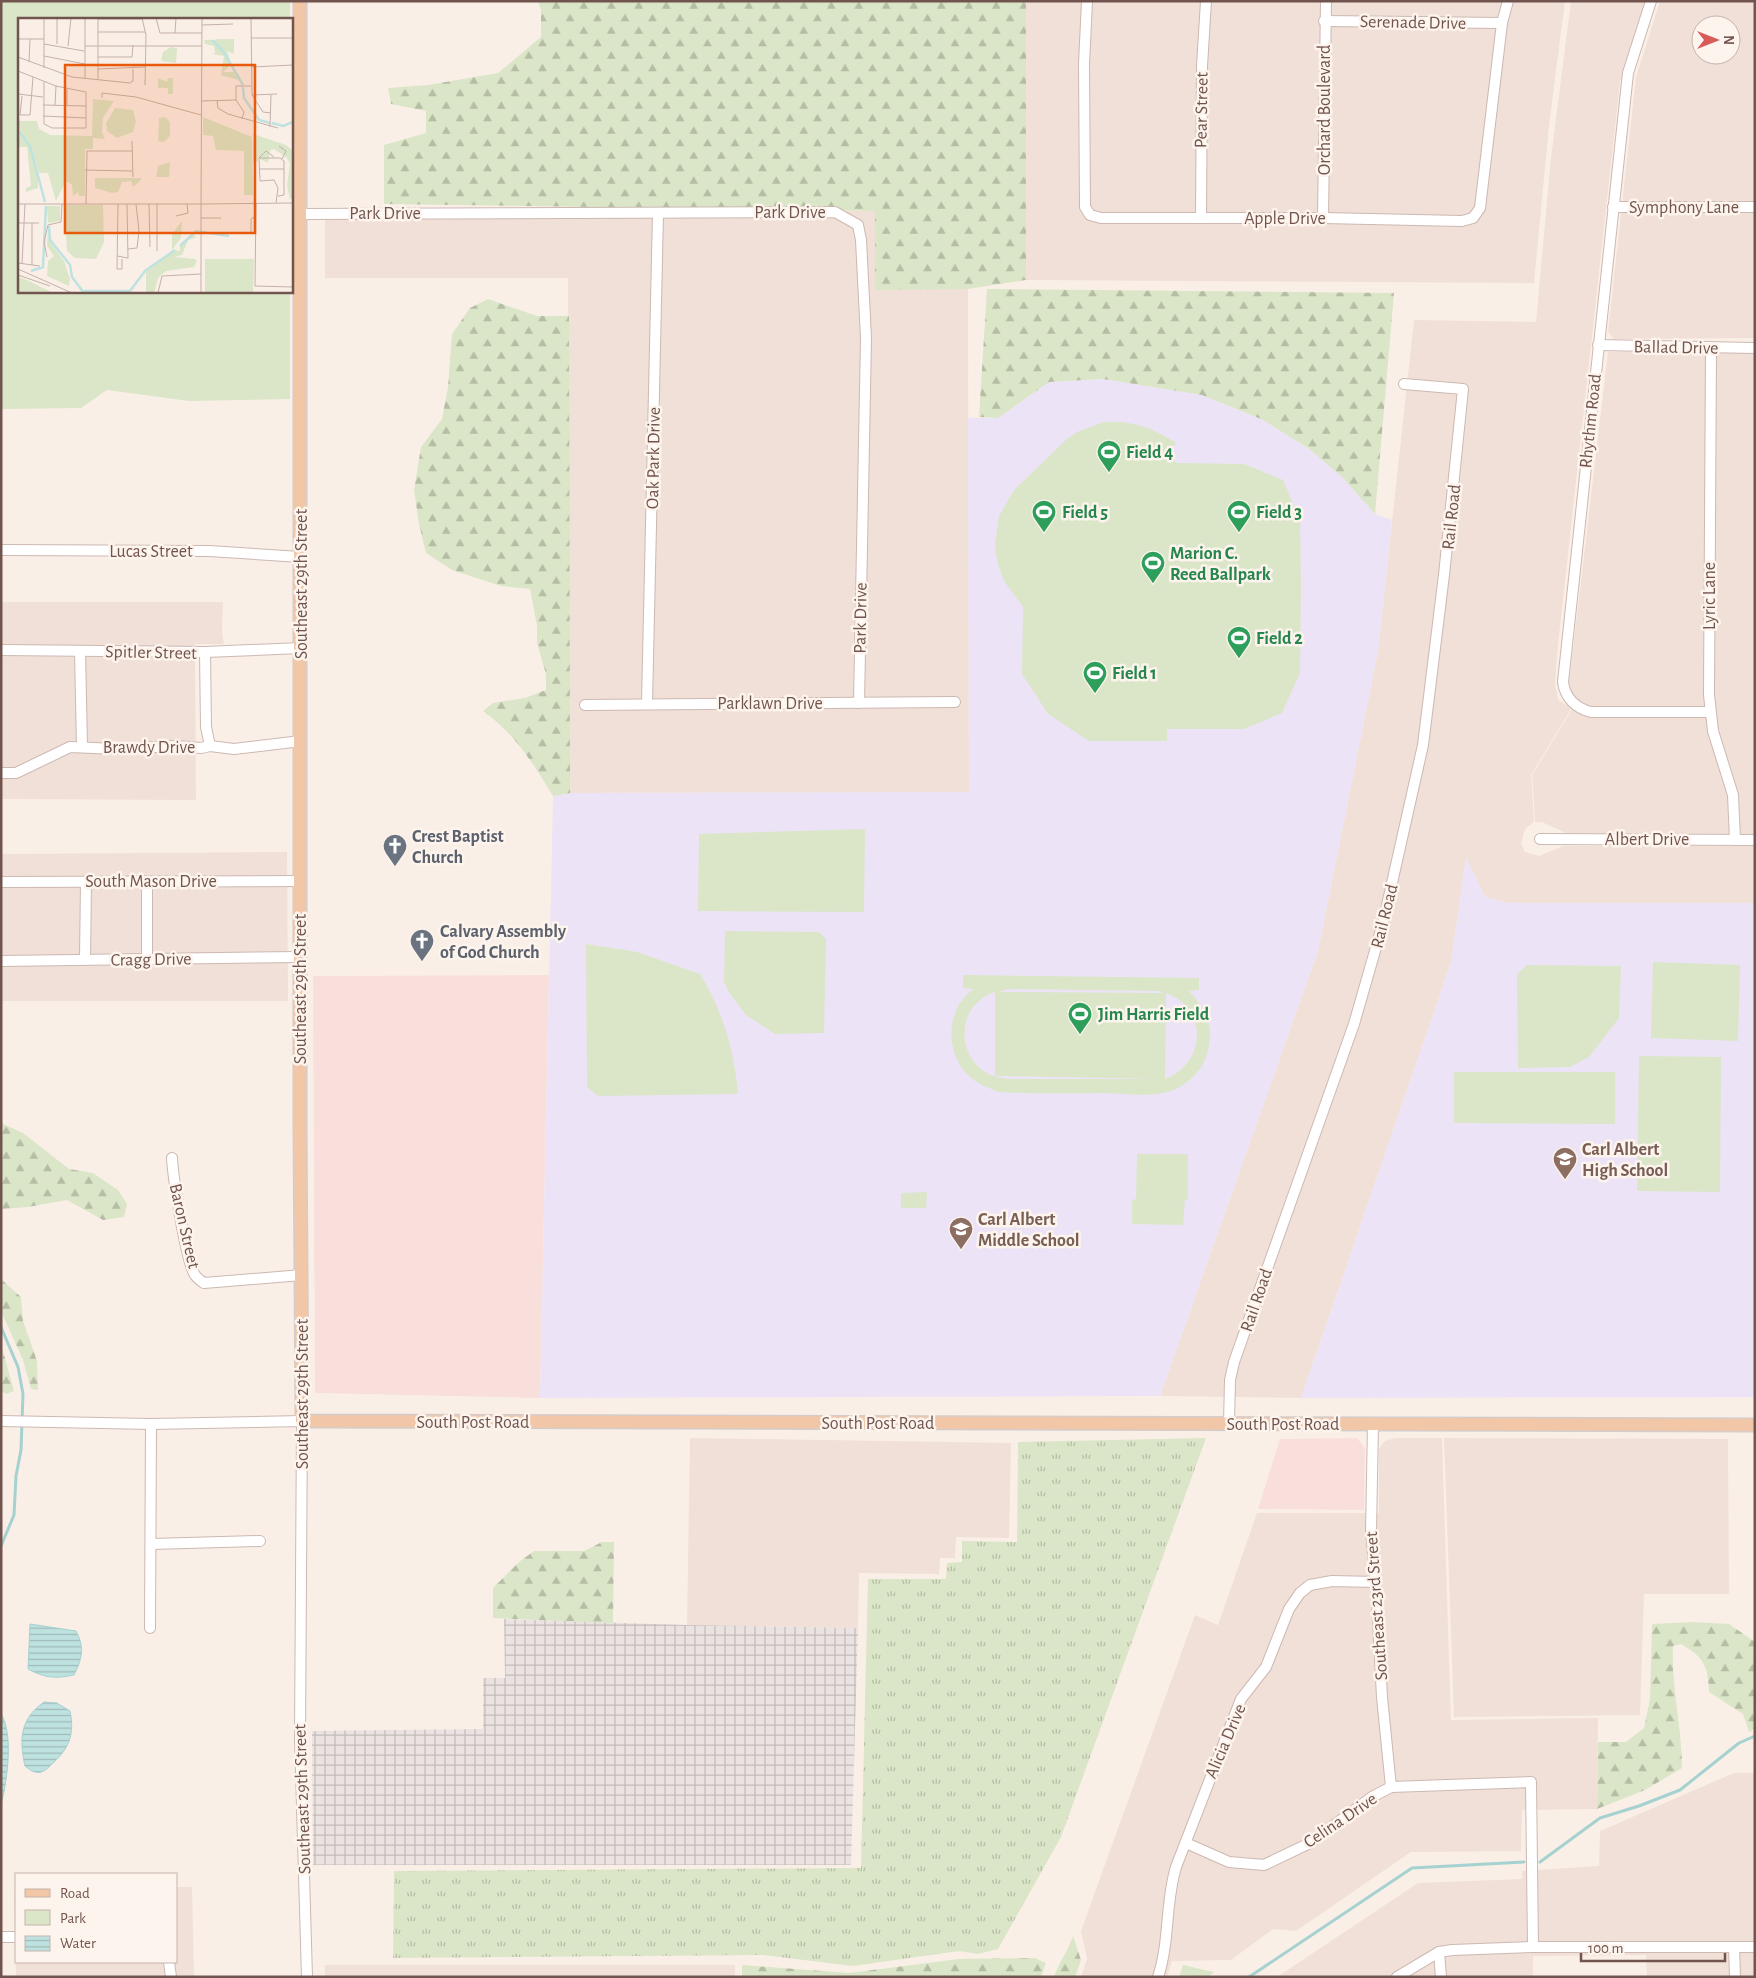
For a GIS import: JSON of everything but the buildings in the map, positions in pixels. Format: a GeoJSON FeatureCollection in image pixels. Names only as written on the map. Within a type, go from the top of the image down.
{"type":"FeatureCollection","features":[{"type":"Feature","properties":{"kind":"main road","name":"Southeast 29th Street"},"geometry":{"type":"LineString","coordinates":[[300,1],[302,1421]]}},
{"type":"Feature","properties":{"kind":"main road","name":"South Post Road"},"geometry":{"type":"LineString","coordinates":[[302,1421],[1755,1425]]}},
{"type":"Feature","properties":{"kind":"street","name":"Apple Drive"},"geometry":{"type":"LineString","coordinates":[[1087,1],[1084,64],[1085,207],[1090,215],[1102,218],[1323,218],[1462,221],[1474,218],[1480,208],[1502,24],[1508,1]]}},
{"type":"Feature","properties":{"kind":"street","name":"Pear Street"},"geometry":{"type":"LineString","coordinates":[[1200,218],[1202,66],[1206,1]]}},
{"type":"Feature","properties":{"kind":"street","name":"Orchard Boulevard"},"geometry":{"type":"LineString","coordinates":[[1323,218],[1324,21],[1326,1]]}},
{"type":"Feature","properties":{"kind":"street","name":"Rhythm Road"},"geometry":{"type":"LineString","coordinates":[[1651,1],[1628,73],[1598,346],[1564,689],[1576,705],[1591,712],[1710,712]]}},
{"type":"Feature","properties":{"kind":"street","name":"Serenade Drive"},"geometry":{"type":"LineString","coordinates":[[1324,21],[1502,24]]}},
{"type":"Feature","properties":{"kind":"street","name":"Symphony Lane"},"geometry":{"type":"LineString","coordinates":[[1613,207],[1755,207]]}},
{"type":"Feature","properties":{"kind":"street","name":"Park Drive"},"geometry":{"type":"LineString","coordinates":[[300,214],[835,212],[858,225],[861,240],[866,338],[859,703]]}},
{"type":"Feature","properties":{"kind":"street","name":"Oak Park Drive"},"geometry":{"type":"LineString","coordinates":[[647,703],[658,213]]}},
{"type":"Feature","properties":{"kind":"street","name":"Ballad Drive"},"geometry":{"type":"LineString","coordinates":[[1598,346],[1712,349],[1755,348]]}},
{"type":"Feature","properties":{"kind":"street","name":"Lyric Lane"},"geometry":{"type":"LineString","coordinates":[[1712,349],[1710,712],[1713,730],[1733,794],[1735,840]]}},
{"type":"Feature","properties":{"kind":"street","name":"Rail Road"},"geometry":{"type":"LineString","coordinates":[[1229,1424],[1230,1380],[1234,1362],[1354,1024],[1383,923],[1423,745],[1460,436],[1463,389],[1404,384]]}},
{"type":"Feature","properties":{"kind":"street","name":"Lucas Street"},"geometry":{"type":"LineString","coordinates":[[1,550],[209,551],[300,557]]}},
{"type":"Feature","properties":{"kind":"street","name":"Spitler Street"},"geometry":{"type":"LineString","coordinates":[[1,650],[205,652],[301,648]]}},
{"type":"Feature","properties":{"kind":"street"},"geometry":{"type":"LineString","coordinates":[[80,651],[82,746]]}},
{"type":"Feature","properties":{"kind":"street"},"geometry":{"type":"LineString","coordinates":[[205,652],[206,727],[210,746]]}},
{"type":"Feature","properties":{"kind":"street","name":"Parklawn Drive"},"geometry":{"type":"LineString","coordinates":[[585,705],[955,702]]}},
{"type":"Feature","properties":{"kind":"street","name":"Brawdy Drive"},"geometry":{"type":"LineString","coordinates":[[1,772],[16,773],[42,762],[59,751],[82,746],[117,749],[176,746],[201,748],[210,746],[234,749],[301,742]]}},
{"type":"Feature","properties":{"kind":"street","name":"Albert Drive"},"geometry":{"type":"LineString","coordinates":[[1540,839],[1755,840]]}},
{"type":"Feature","properties":{"kind":"street"},"geometry":{"type":"LineString","coordinates":[[85,960],[86,881]]}},
{"type":"Feature","properties":{"kind":"street"},"geometry":{"type":"LineString","coordinates":[[147,881],[147,958]]}},
{"type":"Feature","properties":{"kind":"street","name":"South Mason Drive"},"geometry":{"type":"LineString","coordinates":[[1,882],[301,881]]}},
{"type":"Feature","properties":{"kind":"street","name":"Cragg Drive"},"geometry":{"type":"LineString","coordinates":[[1,961],[300,957]]}},
{"type":"Feature","properties":{"kind":"street","name":"Baron Street"},"geometry":{"type":"LineString","coordinates":[[172,1158],[173,1179],[188,1252],[195,1275],[204,1283],[302,1276]]}},
{"type":"Feature","properties":{"kind":"street","name":"South Post Road"},"geometry":{"type":"LineString","coordinates":[[1,1421],[151,1424],[302,1421]]}},
{"type":"Feature","properties":{"kind":"street","name":"Southeast 29th Street"},"geometry":{"type":"LineString","coordinates":[[302,1421],[300,1738],[307,1977]]}},
{"type":"Feature","properties":{"kind":"street"},"geometry":{"type":"LineString","coordinates":[[150,1628],[151,1424]]}},
{"type":"Feature","properties":{"kind":"street","name":"Southeast 23rd Street"},"geometry":{"type":"LineString","coordinates":[[1373,1424],[1371,1532],[1376,1582],[1382,1697],[1391,1788]]}},
{"type":"Feature","properties":{"kind":"street"},"geometry":{"type":"LineString","coordinates":[[151,1544],[260,1541]]}},
{"type":"Feature","properties":{"kind":"street","name":"Alicia Drive"},"geometry":{"type":"LineString","coordinates":[[1158,1977],[1167,1942],[1169,1888],[1207,1782],[1241,1699],[1266,1667],[1289,1608],[1300,1593],[1310,1585],[1332,1580],[1376,1582]]}},
{"type":"Feature","properties":{"kind":"street","name":"Celina Drive"},"geometry":{"type":"LineString","coordinates":[[1186,1843],[1229,1862],[1264,1865],[1310,1843],[1372,1798],[1391,1788],[1531,1782],[1533,1947]]}},
{"type":"Feature","properties":{"kind":"street"},"geometry":{"type":"LineString","coordinates":[[1,1937],[15,1937]]}},
{"type":"Feature","properties":{"kind":"street"},"geometry":{"type":"LineString","coordinates":[[1397,1977],[1439,1952],[1533,1947],[1755,1947]]}},
{"type":"Feature","properties":{"kind":"street"},"geometry":{"type":"LineString","coordinates":[[1734,1948],[1735,1977]]}},
{"type":"Feature","properties":{"kind":"street"},"geometry":{"type":"LineString","coordinates":[[1439,1952],[1441,1977]]}},
{"type":"Feature","properties":{"kind":"street"},"geometry":{"type":"LineString","coordinates":[[169,1963],[171,1977]]}},
{"type":"Feature","properties":{"kind":"shaded area"},"geometry":{"type":"Polygon","coordinates":[[[1026,1],[1565,1],[1549,126],[1534,283],[1026,280],[1026,1]]]}},
{"type":"Feature","properties":{"kind":"shaded area"},"geometry":{"type":"Polygon","coordinates":[[[1571,1],[1646,1],[1620,82],[1558,645],[1555,683],[1558,700],[1570,707],[1570,711],[1531,775],[1534,822],[1525,829],[1521,844],[1525,852],[1539,856],[1563,846],[1755,846],[1755,903],[1508,903],[1485,897],[1466,858],[1451,962],[1301,1398],[1160,1396],[1318,951],[1378,651],[1414,320],[1536,322],[1551,158],[1571,1]]]}},
{"type":"Feature","properties":{"kind":"shaded area"},"geometry":{"type":"Polygon","coordinates":[[[1660,1],[1755,1],[1755,338],[1614,339],[1608,332],[1636,77],[1660,1]]]}},
{"type":"Feature","properties":{"kind":"shaded area"},"geometry":{"type":"Polygon","coordinates":[[[875,211],[875,289],[968,289],[969,792],[570,793],[568,278],[325,278],[325,213],[875,211]]]}},
{"type":"Feature","properties":{"kind":"shaded area"},"geometry":{"type":"Polygon","coordinates":[[[1608,352],[1755,352],[1755,834],[1566,833],[1542,822],[1535,822],[1532,775],[1571,711],[1569,683],[1608,352]]]}},
{"type":"Feature","properties":{"kind":"shaded area"},"geometry":{"type":"Polygon","coordinates":[[[1103,379],[1202,395],[1261,419],[1308,448],[1342,477],[1375,514],[1392,520],[1378,651],[1318,951],[1160,1396],[540,1398],[553,796],[570,793],[969,792],[968,418],[998,418],[1049,382],[1103,379]]]}},
{"type":"Feature","properties":{"kind":"shaded area"},"geometry":{"type":"Polygon","coordinates":[[[1,602],[223,602],[222,633],[224,644],[195,644],[196,800],[1,799],[1,602]]]}},
{"type":"Feature","properties":{"kind":"shaded area"},"geometry":{"type":"Polygon","coordinates":[[[287,852],[288,1001],[1,1001],[1,854],[287,852]]]}},
{"type":"Feature","properties":{"kind":"shaded area","name":"Carl Albert High School"},"geometry":{"type":"Polygon","coordinates":[[[1466,857],[1485,897],[1508,903],[1755,903],[1755,1397],[1301,1398],[1451,962],[1466,857]]]}},
{"type":"Feature","properties":{"kind":"shaded area"},"geometry":{"type":"Polygon","coordinates":[[[549,975],[540,1398],[315,1393],[313,976],[549,975]]]}},
{"type":"Feature","properties":{"kind":"shaded area"},"geometry":{"type":"Polygon","coordinates":[[[690,1438],[1011,1443],[1009,1538],[956,1537],[955,1558],[940,1558],[939,1574],[859,1573],[858,1628],[687,1625],[690,1438]]]}},
{"type":"Feature","properties":{"kind":"shaded area"},"geometry":{"type":"Polygon","coordinates":[[[1357,1438],[1365,1448],[1364,1510],[1258,1509],[1280,1439],[1357,1438]]]}},
{"type":"Feature","properties":{"kind":"shaded area"},"geometry":{"type":"Polygon","coordinates":[[[1395,1438],[1442,1438],[1451,1720],[1598,1718],[1597,1809],[1522,1810],[1521,1851],[1411,1852],[1296,1931],[1273,1929],[1231,1960],[1172,1961],[1167,1977],[1081,1977],[1087,1959],[1081,1931],[1195,1615],[1218,1625],[1257,1513],[1379,1513],[1379,1449],[1385,1441],[1395,1438]]]}},
{"type":"Feature","properties":{"kind":"shaded area"},"geometry":{"type":"Polygon","coordinates":[[[1444,1438],[1728,1439],[1729,1594],[1644,1594],[1640,1715],[1454,1717],[1444,1438]]]}},
{"type":"Feature","properties":{"kind":"shaded area"},"geometry":{"type":"Polygon","coordinates":[[[504,1619],[858,1628],[851,1865],[313,1865],[312,1731],[483,1729],[483,1678],[505,1678],[504,1619]]]}},
{"type":"Feature","properties":{"kind":"shaded area"},"geometry":{"type":"Polygon","coordinates":[[[1734,1773],[1755,1773],[1755,1977],[1647,1977],[1646,1955],[1533,1956],[1533,1977],[1277,1977],[1418,1883],[1522,1879],[1522,1871],[1599,1866],[1600,1831],[1734,1773]]]}},
{"type":"Feature","properties":{"kind":"shaded area"},"geometry":{"type":"Polygon","coordinates":[[[178,1887],[192,1887],[194,1977],[16,1977],[16,1963],[178,1963],[178,1887]]]}},
{"type":"Feature","properties":{"kind":"shaded area"},"geometry":{"type":"Polygon","coordinates":[[[14,1890],[15,1890],[15,1934],[14,1890]]]}},
{"type":"Feature","properties":{"kind":"shaded area"},"geometry":{"type":"Polygon","coordinates":[[[325,1965],[735,1965],[735,1977],[325,1977],[325,1965]]]}},
{"type":"Feature","properties":{"kind":"green space"},"geometry":{"type":"Polygon","coordinates":[[[1,1],[290,1],[290,18],[18,18],[18,292],[290,292],[290,399],[189,401],[107,390],[81,408],[1,409],[1,1]]]}},
{"type":"Feature","properties":{"kind":"green space"},"geometry":{"type":"Polygon","coordinates":[[[538,1],[1026,1],[1026,280],[968,289],[875,290],[875,211],[384,204],[384,145],[426,133],[426,111],[391,104],[388,88],[428,85],[498,73],[541,37],[541,10],[538,1]]]}},
{"type":"Feature","properties":{"kind":"green space"},"geometry":{"type":"Polygon","coordinates":[[[987,289],[1394,293],[1375,514],[1342,477],[1308,448],[1261,419],[1202,395],[1103,379],[1049,382],[998,418],[979,417],[987,289]]]}},
{"type":"Feature","properties":{"kind":"green space"},"geometry":{"type":"Polygon","coordinates":[[[488,299],[537,316],[569,316],[570,793],[553,796],[530,760],[513,739],[483,711],[493,703],[525,698],[546,690],[546,674],[537,643],[537,626],[530,589],[501,586],[452,570],[426,553],[414,490],[421,447],[442,419],[448,387],[452,334],[470,308],[488,299]]]}},
{"type":"Feature","properties":{"kind":"green space","name":"Marion C. Reed Ballpark"},"geometry":{"type":"Polygon","coordinates":[[[1104,422],[1124,422],[1142,426],[1176,443],[1167,456],[1177,463],[1244,464],[1283,480],[1300,520],[1301,586],[1300,673],[1282,713],[1244,729],[1167,729],[1167,741],[1089,741],[1048,714],[1022,674],[1023,607],[1004,581],[998,565],[995,546],[999,516],[1014,490],[1068,438],[1077,432],[1104,422]]]}},
{"type":"Feature","properties":{"kind":"green space"},"geometry":{"type":"Polygon","coordinates":[[[865,829],[864,912],[698,911],[699,834],[865,829]]]}},
{"type":"Feature","properties":{"kind":"green space"},"geometry":{"type":"Polygon","coordinates":[[[725,931],[819,932],[826,939],[824,1033],[775,1034],[746,1015],[730,994],[724,982],[725,931]]]}},
{"type":"Feature","properties":{"kind":"green space"},"geometry":{"type":"Polygon","coordinates":[[[586,944],[637,952],[700,974],[715,1002],[726,1032],[734,1062],[738,1094],[598,1096],[587,1087],[586,944]]]}},
{"type":"Feature","properties":{"kind":"green space"},"geometry":{"type":"Polygon","coordinates":[[[1653,962],[1740,965],[1738,1041],[1651,1038],[1653,962]]]}},
{"type":"Feature","properties":{"kind":"green space"},"geometry":{"type":"Polygon","coordinates":[[[1527,965],[1621,966],[1619,1018],[1589,1057],[1570,1067],[1518,1068],[1517,974],[1527,965]]]}},
{"type":"Feature","properties":{"kind":"green space","name":"Jim Harris Field"},"geometry":{"type":"Polygon","coordinates":[[[963,975],[1199,978],[1199,990],[1189,991],[1203,1009],[1210,1030],[1207,1054],[1200,1069],[1189,1081],[1161,1094],[999,1092],[969,1076],[959,1063],[954,1052],[952,1029],[954,1017],[958,1006],[974,989],[963,988],[963,975]],[[1008,989],[998,992],[1163,993],[1159,991],[1008,989]],[[995,992],[982,999],[972,1009],[966,1021],[964,1034],[966,1047],[972,1059],[981,1069],[995,1076],[995,992]],[[1166,993],[1165,1079],[1179,1071],[1188,1061],[1195,1049],[1197,1036],[1195,1023],[1190,1011],[1180,1001],[1166,993]],[[996,1077],[1008,1079],[1162,1079],[996,1077]]]}},
{"type":"Feature","properties":{"kind":"green space"},"geometry":{"type":"Polygon","coordinates":[[[1639,1056],[1721,1057],[1720,1192],[1637,1191],[1639,1056]]]}},
{"type":"Feature","properties":{"kind":"green space"},"geometry":{"type":"Polygon","coordinates":[[[1454,1072],[1615,1072],[1615,1124],[1454,1123],[1454,1072]]]}},
{"type":"Feature","properties":{"kind":"green space"},"geometry":{"type":"Polygon","coordinates":[[[1,1123],[23,1133],[69,1169],[93,1173],[118,1190],[127,1204],[124,1217],[103,1220],[67,1200],[28,1207],[1,1209],[1,1123]]]}},
{"type":"Feature","properties":{"kind":"green space"},"geometry":{"type":"Polygon","coordinates":[[[1137,1154],[1188,1154],[1188,1200],[1181,1200],[1185,1201],[1183,1225],[1132,1224],[1132,1200],[1136,1199],[1137,1154]]]}},
{"type":"Feature","properties":{"kind":"green space"},"geometry":{"type":"Polygon","coordinates":[[[927,1192],[926,1208],[901,1208],[901,1193],[927,1192]]]}},
{"type":"Feature","properties":{"kind":"green space"},"geometry":{"type":"Polygon","coordinates":[[[1,1279],[21,1297],[23,1321],[37,1361],[38,1390],[31,1389],[23,1360],[1,1311],[1,1279]]]}},
{"type":"Feature","properties":{"kind":"green space"},"geometry":{"type":"Polygon","coordinates":[[[1,1344],[14,1391],[6,1394],[1,1391],[1,1344]]]}},
{"type":"Feature","properties":{"kind":"green space"},"geometry":{"type":"Polygon","coordinates":[[[1206,1438],[1061,1837],[998,1949],[978,1954],[959,1951],[853,1966],[763,1955],[393,1958],[394,1871],[861,1868],[868,1579],[946,1579],[947,1563],[962,1562],[962,1541],[1017,1542],[1018,1442],[1206,1438]]]}},
{"type":"Feature","properties":{"kind":"green space"},"geometry":{"type":"Polygon","coordinates":[[[602,1542],[614,1542],[613,1623],[493,1618],[493,1588],[519,1562],[534,1551],[584,1551],[602,1542]]]}},
{"type":"Feature","properties":{"kind":"green space"},"geometry":{"type":"Polygon","coordinates":[[[1693,1622],[1729,1624],[1755,1642],[1755,1729],[1749,1732],[1743,1714],[1709,1692],[1706,1669],[1700,1658],[1681,1644],[1673,1646],[1682,1768],[1645,1790],[1597,1809],[1598,1742],[1626,1742],[1644,1728],[1650,1699],[1652,1624],[1693,1622]]]}},
{"type":"Feature","properties":{"kind":"green space"},"geometry":{"type":"Polygon","coordinates":[[[1073,1936],[1081,1960],[1075,1977],[1054,1977],[1069,1947],[1073,1936]]]}},
{"type":"Feature","properties":{"kind":"green space"},"geometry":{"type":"Polygon","coordinates":[[[1035,1958],[1046,1963],[1041,1977],[742,1977],[742,1965],[849,1973],[959,1959],[1035,1958]]]}},
{"type":"Feature","properties":{"kind":"green space"},"geometry":{"type":"Polygon","coordinates":[[[1183,1965],[1214,1972],[1208,1977],[1179,1977],[1183,1965]]]}},
{"type":"Feature","properties":{"kind":"water"},"geometry":{"type":"Polygon","coordinates":[[[30,1624],[76,1631],[81,1643],[81,1653],[74,1675],[50,1677],[28,1669],[30,1624]]]}},
{"type":"Feature","properties":{"kind":"water"},"geometry":{"type":"Polygon","coordinates":[[[44,1702],[57,1703],[70,1711],[72,1727],[63,1753],[46,1769],[38,1772],[25,1766],[22,1738],[23,1730],[30,1715],[44,1702]]]}},
{"type":"Feature","properties":{"kind":"water"},"geometry":{"type":"Polygon","coordinates":[[[1,1714],[7,1733],[8,1758],[1,1805],[1,1714]]]}},
{"type":"Feature","properties":{"kind":"waterway"},"geometry":{"type":"LineString","coordinates":[[1,1327],[18,1367],[23,1394],[21,1450],[16,1476],[14,1515],[1,1546]]}},
{"type":"Feature","properties":{"kind":"waterway"},"geometry":{"type":"LineString","coordinates":[[1540,1862],[1600,1818],[1639,1806],[1680,1790],[1739,1743],[1755,1736]]}},
{"type":"Feature","properties":{"kind":"waterway"},"geometry":{"type":"LineString","coordinates":[[1249,1977],[1412,1868],[1524,1862]]}},
{"type":"Feature","properties":{"kind":"place","name":"Field 4"},"geometry":{"type":"Point","coordinates":[1109,473]}},
{"type":"Feature","properties":{"kind":"place","name":"Field 5"},"geometry":{"type":"Point","coordinates":[1044,533]}},
{"type":"Feature","properties":{"kind":"place","name":"Field 3"},"geometry":{"type":"Point","coordinates":[1239,533]}},
{"type":"Feature","properties":{"kind":"place","name":"Marion C. Reed Ballpark"},"geometry":{"type":"Point","coordinates":[1153,584]}},
{"type":"Feature","properties":{"kind":"place","name":"Field 2"},"geometry":{"type":"Point","coordinates":[1239,659]}},
{"type":"Feature","properties":{"kind":"place","name":"Field 1"},"geometry":{"type":"Point","coordinates":[1095,694]}},
{"type":"Feature","properties":{"kind":"place","name":"Crest Baptist Church"},"geometry":{"type":"Point","coordinates":[395,867]}},
{"type":"Feature","properties":{"kind":"place","name":"Calvary Assembly of God Church"},"geometry":{"type":"Point","coordinates":[422,962]}},
{"type":"Feature","properties":{"kind":"place","name":"Jim Harris Field"},"geometry":{"type":"Point","coordinates":[1080,1035]}},
{"type":"Feature","properties":{"kind":"place","name":"Carl Albert High School"},"geometry":{"type":"Point","coordinates":[1565,1180]}},
{"type":"Feature","properties":{"kind":"place","name":"Carl Albert Middle School"},"geometry":{"type":"Point","coordinates":[961,1250]}}]}
